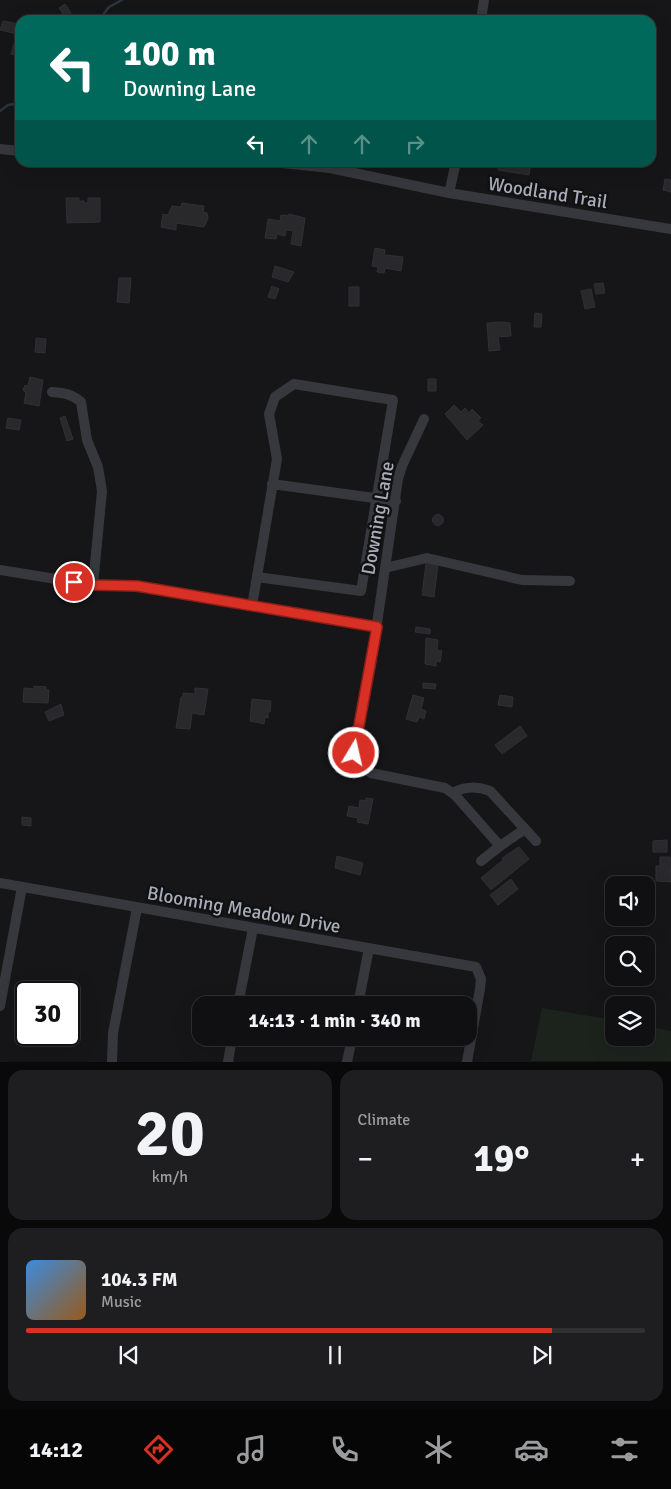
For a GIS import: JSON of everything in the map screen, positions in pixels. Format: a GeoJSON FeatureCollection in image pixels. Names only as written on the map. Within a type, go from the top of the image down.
{"type":"FeatureCollection","features":[{"type":"Feature","properties":{"kind":"street"},"geometry":{"type":"LineString","coordinates":[[482,15],[484,0]]}},
{"type":"Feature","properties":{"kind":"street"},"geometry":{"type":"LineString","coordinates":[[0,149],[15,150]]}},
{"type":"Feature","properties":{"kind":"street","name":"Woodland Trail"},"geometry":{"type":"LineString","coordinates":[[320,167],[449,193],[671,229]]}},
{"type":"Feature","properties":{"kind":"street"},"geometry":{"type":"LineString","coordinates":[[449,193],[455,167]]}},
{"type":"Feature","properties":{"kind":"street"},"geometry":{"type":"LineString","coordinates":[[252,606],[276,459],[269,414],[275,397],[294,384],[393,400],[361,592],[257,577]]}},
{"type":"Feature","properties":{"kind":"street"},"geometry":{"type":"LineString","coordinates":[[52,392],[74,396],[81,402],[87,440],[100,478],[102,491],[93,585]]}},
{"type":"Feature","properties":{"kind":"street","name":"Downing Lane"},"geometry":{"type":"LineString","coordinates":[[424,419],[402,466],[377,627],[354,753],[360,763],[371,773],[436,785],[453,793]]}},
{"type":"Feature","properties":{"kind":"street"},"geometry":{"type":"LineString","coordinates":[[272,484],[396,501]]}},
{"type":"Feature","properties":{"kind":"street"},"geometry":{"type":"LineString","coordinates":[[385,568],[427,558],[522,580],[570,581]]}},
{"type":"Feature","properties":{"kind":"street"},"geometry":{"type":"LineString","coordinates":[[0,570],[93,585],[137,586],[377,627]]}},
{"type":"Feature","properties":{"kind":"street"},"geometry":{"type":"LineString","coordinates":[[500,846],[453,793],[463,787],[482,788],[490,791],[536,841]]}},
{"type":"Feature","properties":{"kind":"street"},"geometry":{"type":"LineString","coordinates":[[481,861],[525,829]]}},
{"type":"Feature","properties":{"kind":"street","name":"Blooming Meadow Drive"},"geometry":{"type":"LineString","coordinates":[[0,883],[468,964],[476,967],[479,972],[480,989],[467,1062]]}},
{"type":"Feature","properties":{"kind":"street"},"geometry":{"type":"LineString","coordinates":[[0,1006],[22,887]]}},
{"type":"Feature","properties":{"kind":"street"},"geometry":{"type":"LineString","coordinates":[[112,1062],[113,1033],[137,908]]}},
{"type":"Feature","properties":{"kind":"street"},"geometry":{"type":"LineString","coordinates":[[240,996],[252,928]]}},
{"type":"Feature","properties":{"kind":"street"},"geometry":{"type":"LineString","coordinates":[[360,996],[369,948]]}},
{"type":"Feature","properties":{"kind":"street"},"geometry":{"type":"LineString","coordinates":[[228,1062],[231,1046]]}},
{"type":"Feature","properties":{"kind":"street"},"geometry":{"type":"LineString","coordinates":[[347,1062],[350,1046]]}},
{"type":"Feature","properties":{"kind":"shaded area"},"geometry":{"type":"Polygon","coordinates":[[[542,1008],[605,1018],[605,1046],[655,1046],[655,1028],[671,1031],[671,1061],[531,1061],[542,1008]]]}},
{"type":"Feature","properties":{"kind":"building"},"geometry":{"type":"Polygon","coordinates":[[[65,4],[71,13],[64,15],[59,8],[65,4]]]}},
{"type":"Feature","properties":{"kind":"building"},"geometry":{"type":"Polygon","coordinates":[[[3,21],[15,23],[15,34],[0,30],[3,21]]]}},
{"type":"Feature","properties":{"kind":"building"},"geometry":{"type":"Polygon","coordinates":[[[15,41],[15,55],[11,54],[15,41]]]}},
{"type":"Feature","properties":{"kind":"building"},"geometry":{"type":"Polygon","coordinates":[[[498,167],[530,167],[529,175],[498,170],[498,167]]]}},
{"type":"Feature","properties":{"kind":"building"},"geometry":{"type":"Polygon","coordinates":[[[665,179],[671,180],[671,192],[663,190],[665,179]]]}},
{"type":"Feature","properties":{"kind":"building"},"geometry":{"type":"Polygon","coordinates":[[[66,198],[79,198],[79,201],[88,203],[88,198],[100,198],[100,222],[67,223],[66,198]]]}},
{"type":"Feature","properties":{"kind":"building"},"geometry":{"type":"Polygon","coordinates":[[[182,203],[204,206],[203,212],[207,213],[208,218],[204,227],[176,223],[176,230],[161,227],[163,214],[168,215],[172,206],[181,207],[182,203]]]}},
{"type":"Feature","properties":{"kind":"building"},"geometry":{"type":"Polygon","coordinates":[[[289,214],[305,218],[301,246],[291,244],[293,231],[286,230],[285,236],[277,234],[276,239],[265,238],[268,219],[280,221],[281,215],[289,216],[289,214]]]}},
{"type":"Feature","properties":{"kind":"building"},"geometry":{"type":"Polygon","coordinates":[[[375,248],[385,250],[384,255],[403,257],[401,271],[385,268],[384,273],[377,272],[378,267],[372,266],[375,248]]]}},
{"type":"Feature","properties":{"kind":"building"},"geometry":{"type":"Polygon","coordinates":[[[275,266],[294,272],[288,282],[272,277],[275,266]]]}},
{"type":"Feature","properties":{"kind":"building"},"geometry":{"type":"Polygon","coordinates":[[[119,278],[131,278],[129,303],[117,302],[119,278]]]}},
{"type":"Feature","properties":{"kind":"building"},"geometry":{"type":"Polygon","coordinates":[[[603,283],[605,293],[596,294],[594,284],[603,283]]]}},
{"type":"Feature","properties":{"kind":"building"},"geometry":{"type":"Polygon","coordinates":[[[272,286],[279,289],[275,299],[268,297],[272,286]]]}},
{"type":"Feature","properties":{"kind":"building"},"geometry":{"type":"Polygon","coordinates":[[[349,287],[359,287],[359,306],[349,306],[349,287]]]}},
{"type":"Feature","properties":{"kind":"building"},"geometry":{"type":"Polygon","coordinates":[[[591,289],[595,307],[585,309],[581,291],[591,289]]]}},
{"type":"Feature","properties":{"kind":"building"},"geometry":{"type":"Polygon","coordinates":[[[535,313],[542,314],[541,327],[534,327],[535,313]]]}},
{"type":"Feature","properties":{"kind":"building"},"geometry":{"type":"Polygon","coordinates":[[[487,323],[510,323],[511,336],[498,337],[500,350],[489,351],[487,323]]]}},
{"type":"Feature","properties":{"kind":"building"},"geometry":{"type":"Polygon","coordinates":[[[36,338],[46,339],[45,353],[35,352],[36,338]]]}},
{"type":"Feature","properties":{"kind":"building"},"geometry":{"type":"Polygon","coordinates":[[[30,377],[43,380],[39,406],[24,403],[26,393],[23,390],[25,385],[28,386],[30,377]]]}},
{"type":"Feature","properties":{"kind":"building"},"geometry":{"type":"Polygon","coordinates":[[[428,379],[436,379],[436,391],[428,391],[428,379]]]}},
{"type":"Feature","properties":{"kind":"building"},"geometry":{"type":"Polygon","coordinates":[[[454,405],[461,412],[465,408],[469,413],[472,409],[481,418],[478,421],[483,425],[467,440],[445,414],[454,405]]]}},
{"type":"Feature","properties":{"kind":"building"},"geometry":{"type":"Polygon","coordinates":[[[65,416],[73,439],[67,441],[60,418],[65,416]]]}},
{"type":"Feature","properties":{"kind":"building"},"geometry":{"type":"Polygon","coordinates":[[[8,418],[21,420],[19,430],[6,428],[8,418]]]}},
{"type":"Feature","properties":{"kind":"building"},"geometry":{"type":"Polygon","coordinates":[[[438,514],[444,520],[438,526],[432,520],[438,514]]]}},
{"type":"Feature","properties":{"kind":"building"},"geometry":{"type":"Polygon","coordinates":[[[426,563],[438,565],[434,597],[422,595],[426,563]]]}},
{"type":"Feature","properties":{"kind":"building"},"geometry":{"type":"Polygon","coordinates":[[[416,627],[430,629],[430,634],[415,632],[416,627]]]}},
{"type":"Feature","properties":{"kind":"building"},"geometry":{"type":"Polygon","coordinates":[[[426,638],[438,640],[437,650],[442,651],[440,662],[436,661],[436,666],[425,664],[426,638]]]}},
{"type":"Feature","properties":{"kind":"building"},"geometry":{"type":"Polygon","coordinates":[[[423,683],[436,684],[435,689],[423,688],[423,683]]]}},
{"type":"Feature","properties":{"kind":"building"},"geometry":{"type":"Polygon","coordinates":[[[34,686],[46,687],[46,690],[49,690],[48,703],[23,702],[24,688],[34,689],[34,686]]]}},
{"type":"Feature","properties":{"kind":"building"},"geometry":{"type":"Polygon","coordinates":[[[195,688],[208,689],[204,715],[192,713],[190,729],[176,728],[181,697],[183,697],[183,693],[195,694],[195,688]]]}},
{"type":"Feature","properties":{"kind":"building"},"geometry":{"type":"Polygon","coordinates":[[[413,695],[424,698],[421,709],[426,711],[424,719],[419,717],[417,722],[406,719],[413,695]]]}},
{"type":"Feature","properties":{"kind":"building"},"geometry":{"type":"Polygon","coordinates":[[[500,695],[513,697],[512,707],[498,705],[500,695]]]}},
{"type":"Feature","properties":{"kind":"building"},"geometry":{"type":"Polygon","coordinates":[[[252,699],[271,701],[270,712],[268,712],[268,718],[265,717],[264,724],[250,721],[252,699]]]}},
{"type":"Feature","properties":{"kind":"building"},"geometry":{"type":"Polygon","coordinates":[[[61,704],[64,715],[49,721],[45,712],[61,704]]]}},
{"type":"Feature","properties":{"kind":"building"},"geometry":{"type":"Polygon","coordinates":[[[520,726],[527,736],[502,754],[495,745],[520,726]]]}},
{"type":"Feature","properties":{"kind":"building"},"geometry":{"type":"Polygon","coordinates":[[[366,798],[373,799],[368,824],[357,822],[358,818],[347,816],[349,806],[359,808],[360,800],[366,801],[366,798]]]}},
{"type":"Feature","properties":{"kind":"building"},"geometry":{"type":"Polygon","coordinates":[[[22,817],[31,818],[31,826],[22,825],[22,817]]]}},
{"type":"Feature","properties":{"kind":"building"},"geometry":{"type":"Polygon","coordinates":[[[667,840],[667,852],[653,852],[653,841],[667,840]]]}},
{"type":"Feature","properties":{"kind":"building"},"geometry":{"type":"Polygon","coordinates":[[[519,847],[529,859],[491,890],[481,878],[503,860],[502,858],[519,847]]]}},
{"type":"Feature","properties":{"kind":"building"},"geometry":{"type":"Polygon","coordinates":[[[337,856],[363,863],[360,875],[335,868],[337,856]]]}},
{"type":"Feature","properties":{"kind":"building"},"geometry":{"type":"Polygon","coordinates":[[[660,857],[670,857],[671,882],[656,881],[656,866],[660,866],[660,857]]]}},
{"type":"Feature","properties":{"kind":"building"},"geometry":{"type":"Polygon","coordinates":[[[511,879],[518,889],[498,905],[490,895],[511,879]]]}},
{"type":"Feature","properties":{"kind":"waterway"},"geometry":{"type":"LineString","coordinates":[[103,15],[109,7],[122,0]]}},
{"type":"Feature","properties":{"kind":"waterway"},"geometry":{"type":"LineString","coordinates":[[0,111],[8,105],[15,104]]}},
{"type":"Feature","properties":{"kind":"route"},"geometry":{"type":"LineString","coordinates":[[74,582],[93,585],[137,586],[377,627],[354,753]]}}]}
